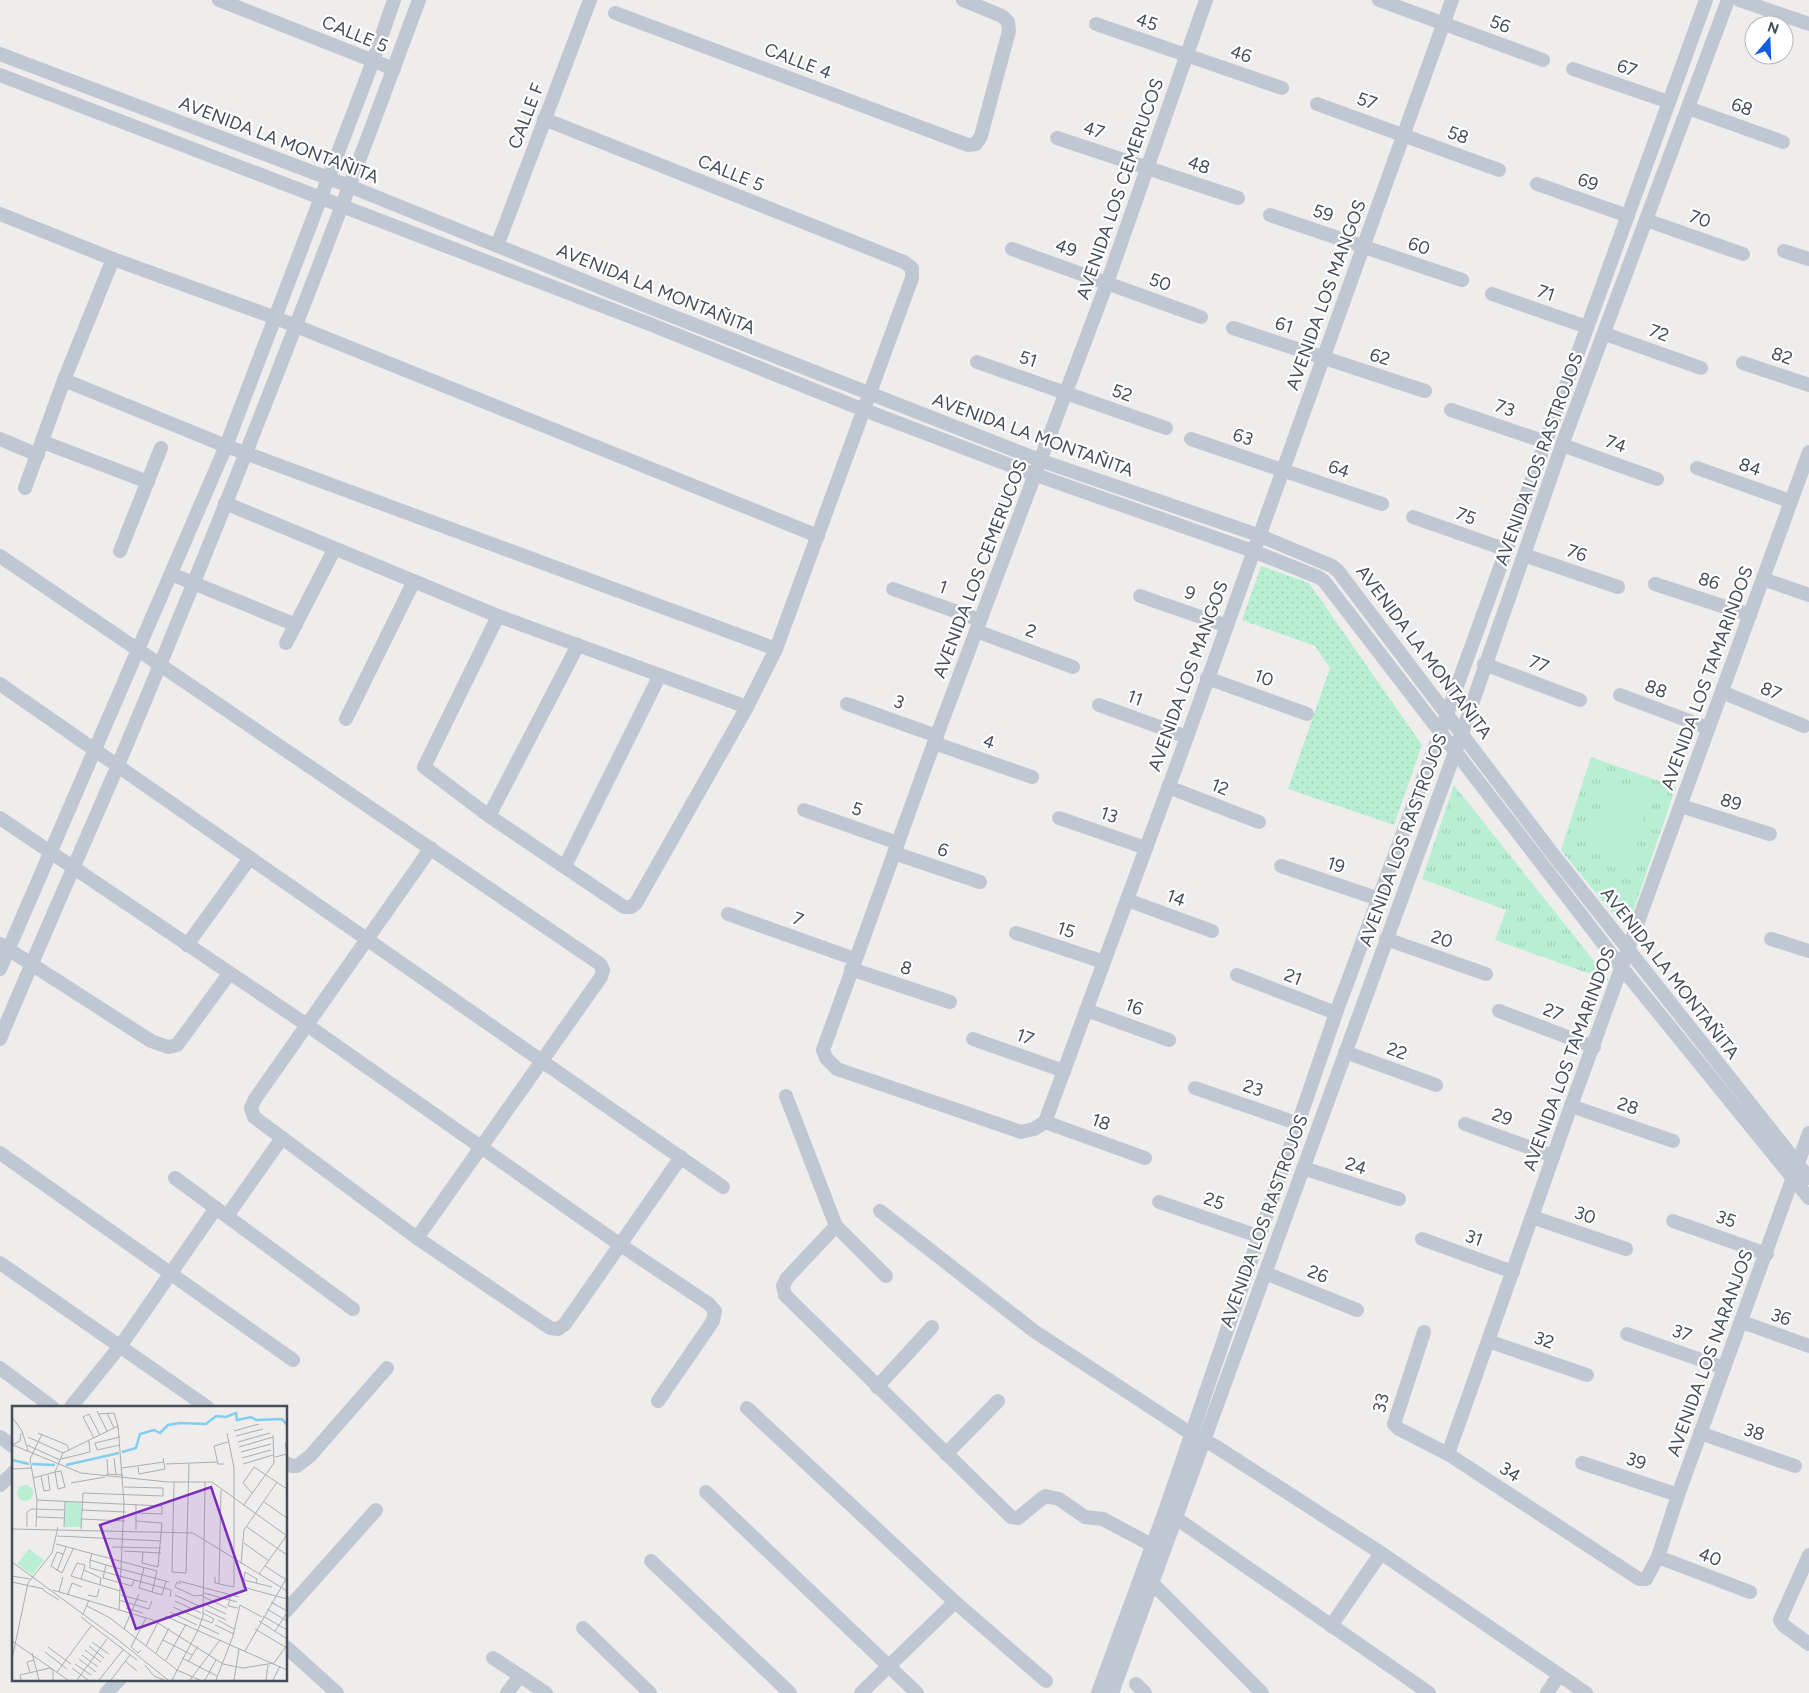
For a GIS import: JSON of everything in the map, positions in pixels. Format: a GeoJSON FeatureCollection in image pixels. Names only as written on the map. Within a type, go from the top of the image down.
{"type":"FeatureCollection","features":[{"type":"Feature","properties":{"kind":"street","name":"CALLE 5"},"geometry":{"type":"LineString","coordinates":[[219,0],[394,69]]}},
{"type":"Feature","properties":{"kind":"street"},"geometry":{"type":"LineString","coordinates":[[0,969],[4,947],[51,853],[140,650],[170,574],[226,446],[276,318],[319,196],[373,61],[394,0]]}},
{"type":"Feature","properties":{"kind":"street"},"geometry":{"type":"LineString","coordinates":[[0,1039],[118,765],[246,452],[343,206],[419,0]]}},
{"type":"Feature","properties":{"kind":"street","name":"CALLE F"},"geometry":{"type":"LineString","coordinates":[[497,246],[590,0]]}},
{"type":"Feature","properties":{"kind":"street","name":"CALLE 4"},"geometry":{"type":"LineString","coordinates":[[615,13],[968,145],[976,144],[981,136],[1008,31],[1008,22],[1002,16],[963,0]]}},
{"type":"Feature","properties":{"kind":"street","name":"AVENIDA LOS CEMERUCOS"},"geometry":{"type":"LineString","coordinates":[[1046,1122],[1021,1132],[1009,1129],[837,1069],[826,1058],[823,1050],[978,626],[1042,461],[1107,283],[1206,0]]}},
{"type":"Feature","properties":{"kind":"street","name":"56"},"geometry":{"type":"LineString","coordinates":[[1380,0],[1543,60]]}},
{"type":"Feature","properties":{"kind":"street","name":"AVENIDA LOS MANGOS"},"geometry":{"type":"LineString","coordinates":[[1046,1122],[1187,737],[1258,535],[1452,0]]}},
{"type":"Feature","properties":{"kind":"street","name":"AVENIDA LOS RASTROJOS"},"geometry":{"type":"LineString","coordinates":[[1170,1514],[1190,1433],[1336,1013],[1507,550],[1706,0]]}},
{"type":"Feature","properties":{"kind":"street","name":"AVENIDA LOS RASTROJOS"},"geometry":{"type":"LineString","coordinates":[[1112,1693],[1147,1579],[1170,1514],[1204,1441],[1462,732],[1484,664],[1562,445],[1728,0]]}},
{"type":"Feature","properties":{"kind":"street"},"geometry":{"type":"LineString","coordinates":[[1739,0],[1809,24]]}},
{"type":"Feature","properties":{"kind":"street","name":"45"},"geometry":{"type":"LineString","coordinates":[[1096,24],[1186,56]]}},
{"type":"Feature","properties":{"kind":"street","name":"AVENIDA LA MONTAÑITA"},"geometry":{"type":"LineString","coordinates":[[0,54],[349,186],[869,394],[1042,461],[1258,535],[1338,571],[1462,732],[1552,854],[1809,1178]]}},
{"type":"Feature","properties":{"kind":"street","name":"46"},"geometry":{"type":"LineString","coordinates":[[1186,56],[1282,88]]}},
{"type":"Feature","properties":{"kind":"street","name":"67"},"geometry":{"type":"LineString","coordinates":[[1573,69],[1669,102]]}},
{"type":"Feature","properties":{"kind":"street","name":"AVENIDA LA MONTAÑITA"},"geometry":{"type":"LineString","coordinates":[[0,76],[319,196],[637,319],[864,410],[1036,475],[1253,551],[1318,577],[1324,581],[1622,968],[1809,1198]]}},
{"type":"Feature","properties":{"kind":"street","name":"57"},"geometry":{"type":"LineString","coordinates":[[1317,104],[1404,135]]}},
{"type":"Feature","properties":{"kind":"street","name":"68"},"geometry":{"type":"LineString","coordinates":[[1688,108],[1783,142]]}},
{"type":"Feature","properties":{"kind":"street","name":"CALLE 5"},"geometry":{"type":"LineString","coordinates":[[544,119],[904,262],[912,268],[912,278],[869,394]]}},
{"type":"Feature","properties":{"kind":"street","name":"58"},"geometry":{"type":"LineString","coordinates":[[1404,135],[1499,170]]}},
{"type":"Feature","properties":{"kind":"street","name":"47"},"geometry":{"type":"LineString","coordinates":[[1056,138],[1148,168]]}},
{"type":"Feature","properties":{"kind":"street","name":"48"},"geometry":{"type":"LineString","coordinates":[[1148,168],[1238,198]]}},
{"type":"Feature","properties":{"kind":"street","name":"69"},"geometry":{"type":"LineString","coordinates":[[1537,184],[1628,216]]}},
{"type":"Feature","properties":{"kind":"street"},"geometry":{"type":"LineString","coordinates":[[0,214],[113,259],[276,318],[818,536]]}},
{"type":"Feature","properties":{"kind":"street","name":"59"},"geometry":{"type":"LineString","coordinates":[[1270,215],[1364,246]]}},
{"type":"Feature","properties":{"kind":"street","name":"70"},"geometry":{"type":"LineString","coordinates":[[1646,220],[1742,254]]}},
{"type":"Feature","properties":{"kind":"street","name":"60"},"geometry":{"type":"LineString","coordinates":[[1364,246],[1462,280]]}},
{"type":"Feature","properties":{"kind":"street","name":"49"},"geometry":{"type":"LineString","coordinates":[[1012,249],[1107,283]]}},
{"type":"Feature","properties":{"kind":"street"},"geometry":{"type":"LineString","coordinates":[[1784,251],[1809,259]]}},
{"type":"Feature","properties":{"kind":"street"},"geometry":{"type":"LineString","coordinates":[[25,488],[64,380],[113,259]]}},
{"type":"Feature","properties":{"kind":"street","name":"50"},"geometry":{"type":"LineString","coordinates":[[1107,283],[1201,317]]}},
{"type":"Feature","properties":{"kind":"street","name":"71"},"geometry":{"type":"LineString","coordinates":[[1492,294],[1587,327]]}},
{"type":"Feature","properties":{"kind":"street","name":"61"},"geometry":{"type":"LineString","coordinates":[[1233,328],[1323,358]]}},
{"type":"Feature","properties":{"kind":"street","name":"72"},"geometry":{"type":"LineString","coordinates":[[1605,334],[1701,368]]}},
{"type":"Feature","properties":{"kind":"street","name":"62"},"geometry":{"type":"LineString","coordinates":[[1323,358],[1425,391]]}},
{"type":"Feature","properties":{"kind":"street","name":"51"},"geometry":{"type":"LineString","coordinates":[[977,362],[1066,393]]}},
{"type":"Feature","properties":{"kind":"street","name":"82"},"geometry":{"type":"LineString","coordinates":[[1743,363],[1809,385]]}},
{"type":"Feature","properties":{"kind":"street"},"geometry":{"type":"LineString","coordinates":[[64,380],[226,446],[776,649]]}},
{"type":"Feature","properties":{"kind":"street","name":"52"},"geometry":{"type":"LineString","coordinates":[[1066,393],[1166,428]]}},
{"type":"Feature","properties":{"kind":"street"},"geometry":{"type":"LineString","coordinates":[[498,616],[424,767],[489,816],[624,907],[631,907],[636,903],[747,707],[776,649],[869,394]]}},
{"type":"Feature","properties":{"kind":"street","name":"73"},"geometry":{"type":"LineString","coordinates":[[1451,410],[1546,442]]}},
{"type":"Feature","properties":{"kind":"street"},"geometry":{"type":"LineString","coordinates":[[0,439],[38,455]]}},
{"type":"Feature","properties":{"kind":"street","name":"63"},"geometry":{"type":"LineString","coordinates":[[1191,439],[1283,470]]}},
{"type":"Feature","properties":{"kind":"street"},"geometry":{"type":"LineString","coordinates":[[43,442],[148,482]]}},
{"type":"Feature","properties":{"kind":"street","name":"74"},"geometry":{"type":"LineString","coordinates":[[1562,445],[1657,479]]}},
{"type":"Feature","properties":{"kind":"street"},"geometry":{"type":"LineString","coordinates":[[120,551],[161,448]]}},
{"type":"Feature","properties":{"kind":"street","name":"AVENIDA LOS TAMARINDOS"},"geometry":{"type":"LineString","coordinates":[[1448,1454],[1553,1156],[1790,501],[1806,468],[1809,452]]}},
{"type":"Feature","properties":{"kind":"street","name":"84"},"geometry":{"type":"LineString","coordinates":[[1697,468],[1790,501]]}},
{"type":"Feature","properties":{"kind":"street","name":"64"},"geometry":{"type":"LineString","coordinates":[[1283,470],[1382,504]]}},
{"type":"Feature","properties":{"kind":"street"},"geometry":{"type":"LineString","coordinates":[[225,503],[334,550],[498,616],[747,707]]}},
{"type":"Feature","properties":{"kind":"street","name":"75"},"geometry":{"type":"LineString","coordinates":[[1413,517],[1507,550]]}},
{"type":"Feature","properties":{"kind":"street"},"geometry":{"type":"LineString","coordinates":[[286,643],[334,550]]}},
{"type":"Feature","properties":{"kind":"street","name":"76"},"geometry":{"type":"LineString","coordinates":[[1524,555],[1618,587]]}},
{"type":"Feature","properties":{"kind":"street"},"geometry":{"type":"LineString","coordinates":[[0,556],[600,964],[603,970],[601,977],[417,1238]]}},
{"type":"Feature","properties":{"kind":"street"},"geometry":{"type":"LineString","coordinates":[[170,574],[296,625]]}},
{"type":"Feature","properties":{"kind":"street"},"geometry":{"type":"LineString","coordinates":[[1763,579],[1809,595]]}},
{"type":"Feature","properties":{"kind":"street"},"geometry":{"type":"LineString","coordinates":[[346,719],[414,581]]}},
{"type":"Feature","properties":{"kind":"street","name":"86"},"geometry":{"type":"LineString","coordinates":[[1655,584],[1750,615]]}},
{"type":"Feature","properties":{"kind":"street","name":"1"},"geometry":{"type":"LineString","coordinates":[[892,589],[978,626]]}},
{"type":"Feature","properties":{"kind":"street","name":"9"},"geometry":{"type":"LineString","coordinates":[[1140,596],[1227,626]]}},
{"type":"Feature","properties":{"kind":"street","name":"2"},"geometry":{"type":"LineString","coordinates":[[978,626],[1073,666]]}},
{"type":"Feature","properties":{"kind":"street"},"geometry":{"type":"LineString","coordinates":[[489,816],[578,645]]}},
{"type":"Feature","properties":{"kind":"street","name":"77"},"geometry":{"type":"LineString","coordinates":[[1484,664],[1580,700]]}},
{"type":"Feature","properties":{"kind":"street"},"geometry":{"type":"LineString","coordinates":[[565,866],[660,675]]}},
{"type":"Feature","properties":{"kind":"street","name":"10"},"geometry":{"type":"LineString","coordinates":[[1207,678],[1308,714]]}},
{"type":"Feature","properties":{"kind":"street"},"geometry":{"type":"LineString","coordinates":[[0,684],[544,1060],[723,1187]]}},
{"type":"Feature","properties":{"kind":"street","name":"87"},"geometry":{"type":"LineString","coordinates":[[1722,692],[1804,726]]}},
{"type":"Feature","properties":{"kind":"street","name":"88"},"geometry":{"type":"LineString","coordinates":[[1620,695],[1708,728]]}},
{"type":"Feature","properties":{"kind":"street","name":"3"},"geometry":{"type":"LineString","coordinates":[[847,704],[936,740]]}},
{"type":"Feature","properties":{"kind":"street","name":"11"},"geometry":{"type":"LineString","coordinates":[[1099,705],[1187,737]]}},
{"type":"Feature","properties":{"kind":"street","name":"4"},"geometry":{"type":"LineString","coordinates":[[936,740],[1032,776]]}},
{"type":"Feature","properties":{"kind":"street","name":"12"},"geometry":{"type":"LineString","coordinates":[[1168,787],[1259,822]]}},
{"type":"Feature","properties":{"kind":"street","name":"89"},"geometry":{"type":"LineString","coordinates":[[1681,806],[1770,834]]}},
{"type":"Feature","properties":{"kind":"street","name":"5"},"geometry":{"type":"LineString","coordinates":[[804,810],[896,848]]}},
{"type":"Feature","properties":{"kind":"street"},"geometry":{"type":"LineString","coordinates":[[0,818],[72,869],[307,1025],[619,1244],[709,1304],[715,1311],[713,1321],[658,1401]]}},
{"type":"Feature","properties":{"kind":"street","name":"13"},"geometry":{"type":"LineString","coordinates":[[1059,818],[1146,848]]}},
{"type":"Feature","properties":{"kind":"street"},"geometry":{"type":"LineString","coordinates":[[431,848],[366,938],[251,1108],[254,1117],[417,1238],[550,1328],[558,1329],[565,1324],[681,1157]]}},
{"type":"Feature","properties":{"kind":"street","name":"6"},"geometry":{"type":"LineString","coordinates":[[896,848],[980,882]]}},
{"type":"Feature","properties":{"kind":"street"},"geometry":{"type":"LineString","coordinates":[[187,945],[250,858]]}},
{"type":"Feature","properties":{"kind":"street","name":"19"},"geometry":{"type":"LineString","coordinates":[[1281,866],[1379,899]]}},
{"type":"Feature","properties":{"kind":"street","name":"14"},"geometry":{"type":"LineString","coordinates":[[1127,900],[1212,931]]}},
{"type":"Feature","properties":{"kind":"street","name":"7"},"geometry":{"type":"LineString","coordinates":[[728,914],[853,964]]}},
{"type":"Feature","properties":{"kind":"street","name":"15"},"geometry":{"type":"LineString","coordinates":[[1016,934],[1104,962]]}},
{"type":"Feature","properties":{"kind":"street","name":"20"},"geometry":{"type":"LineString","coordinates":[[1386,939],[1486,974]]}},
{"type":"Feature","properties":{"kind":"street"},"geometry":{"type":"LineString","coordinates":[[1772,939],[1809,951]]}},
{"type":"Feature","properties":{"kind":"street"},"geometry":{"type":"LineString","coordinates":[[4,947],[158,1045],[168,1047],[177,1045],[228,974]]}},
{"type":"Feature","properties":{"kind":"street","name":"8"},"geometry":{"type":"LineString","coordinates":[[853,964],[950,1002]]}},
{"type":"Feature","properties":{"kind":"street","name":"21"},"geometry":{"type":"LineString","coordinates":[[1237,975],[1336,1013]]}},
{"type":"Feature","properties":{"kind":"street","name":"16"},"geometry":{"type":"LineString","coordinates":[[1086,1010],[1169,1040]]}},
{"type":"Feature","properties":{"kind":"street","name":"27"},"geometry":{"type":"LineString","coordinates":[[1499,1011],[1594,1047]]}},
{"type":"Feature","properties":{"kind":"street","name":"17"},"geometry":{"type":"LineString","coordinates":[[973,1039],[1064,1071]]}},
{"type":"Feature","properties":{"kind":"street","name":"22"},"geometry":{"type":"LineString","coordinates":[[1345,1052],[1436,1085]]}},
{"type":"Feature","properties":{"kind":"street","name":"23"},"geometry":{"type":"LineString","coordinates":[[1195,1088],[1299,1124]]}},
{"type":"Feature","properties":{"kind":"street"},"geometry":{"type":"LineString","coordinates":[[786,1096],[836,1226],[886,1276]]}},
{"type":"Feature","properties":{"kind":"street","name":"28"},"geometry":{"type":"LineString","coordinates":[[1571,1106],[1673,1141]]}},
{"type":"Feature","properties":{"kind":"street","name":"18"},"geometry":{"type":"LineString","coordinates":[[1046,1122],[1145,1158]]}},
{"type":"Feature","properties":{"kind":"street","name":"29"},"geometry":{"type":"LineString","coordinates":[[1465,1124],[1553,1156]]}},
{"type":"Feature","properties":{"kind":"street","name":"AVENIDA LOS NARANJOS"},"geometry":{"type":"LineString","coordinates":[[1639,1579],[1646,1579],[1658,1557],[1678,1495],[1767,1254],[1809,1133]]}},
{"type":"Feature","properties":{"kind":"street"},"geometry":{"type":"LineString","coordinates":[[72,1406],[121,1345],[172,1274],[282,1138]]}},
{"type":"Feature","properties":{"kind":"street"},"geometry":{"type":"LineString","coordinates":[[0,1153],[293,1360]]}},
{"type":"Feature","properties":{"kind":"street","name":"24"},"geometry":{"type":"LineString","coordinates":[[1303,1168],[1398,1199]]}},
{"type":"Feature","properties":{"kind":"street"},"geometry":{"type":"LineString","coordinates":[[175,1178],[353,1308]]}},
{"type":"Feature","properties":{"kind":"street","name":"25"},"geometry":{"type":"LineString","coordinates":[[1159,1202],[1258,1236]]}},
{"type":"Feature","properties":{"kind":"street"},"geometry":{"type":"LineString","coordinates":[[880,1211],[1034,1331],[1190,1433],[1215,1446],[1381,1553],[1586,1693]]}},
{"type":"Feature","properties":{"kind":"street","name":"30"},"geometry":{"type":"LineString","coordinates":[[1532,1217],[1626,1249]]}},
{"type":"Feature","properties":{"kind":"street","name":"35"},"geometry":{"type":"LineString","coordinates":[[1673,1221],[1767,1254]]}},
{"type":"Feature","properties":{"kind":"street"},"geometry":{"type":"LineString","coordinates":[[836,1226],[787,1278],[783,1286],[785,1295],[1011,1517],[1018,1518],[1024,1516],[1045,1496],[1052,1497],[1085,1517],[1103,1519],[1158,1548]]}},
{"type":"Feature","properties":{"kind":"street","name":"31"},"geometry":{"type":"LineString","coordinates":[[1422,1239],[1513,1272]]}},
{"type":"Feature","properties":{"kind":"street"},"geometry":{"type":"LineString","coordinates":[[0,1263],[121,1345],[206,1406]]}},
{"type":"Feature","properties":{"kind":"street","name":"26"},"geometry":{"type":"LineString","coordinates":[[1265,1273],[1358,1310]]}},
{"type":"Feature","properties":{"kind":"street","name":"36"},"geometry":{"type":"LineString","coordinates":[[1742,1322],[1809,1346]]}},
{"type":"Feature","properties":{"kind":"street"},"geometry":{"type":"LineString","coordinates":[[877,1387],[932,1327]]}},
{"type":"Feature","properties":{"kind":"street","name":"33"},"geometry":{"type":"LineString","coordinates":[[1424,1332],[1394,1418],[1394,1424],[1399,1429],[1448,1454]]}},
{"type":"Feature","properties":{"kind":"street","name":"37"},"geometry":{"type":"LineString","coordinates":[[1627,1334],[1724,1368]]}},
{"type":"Feature","properties":{"kind":"street","name":"32"},"geometry":{"type":"LineString","coordinates":[[1488,1342],[1587,1375]]}},
{"type":"Feature","properties":{"kind":"street"},"geometry":{"type":"LineString","coordinates":[[0,1368],[51,1406]]}},
{"type":"Feature","properties":{"kind":"street"},"geometry":{"type":"LineString","coordinates":[[288,1464],[297,1466],[310,1456],[387,1368]]}},
{"type":"Feature","properties":{"kind":"street"},"geometry":{"type":"LineString","coordinates":[[946,1454],[998,1401]]}},
{"type":"Feature","properties":{"kind":"street"},"geometry":{"type":"LineString","coordinates":[[747,1408],[955,1602],[1046,1681]]}},
{"type":"Feature","properties":{"kind":"street","name":"38"},"geometry":{"type":"LineString","coordinates":[[1700,1434],[1795,1466]]}},
{"type":"Feature","properties":{"kind":"street"},"geometry":{"type":"LineString","coordinates":[[0,1437],[12,1446]]}},
{"type":"Feature","properties":{"kind":"street","name":"34"},"geometry":{"type":"LineString","coordinates":[[1448,1454],[1639,1579]]}},
{"type":"Feature","properties":{"kind":"street","name":"39"},"geometry":{"type":"LineString","coordinates":[[1582,1463],[1678,1495]]}},
{"type":"Feature","properties":{"kind":"street"},"geometry":{"type":"LineString","coordinates":[[0,1485],[12,1474]]}},
{"type":"Feature","properties":{"kind":"street"},"geometry":{"type":"LineString","coordinates":[[706,1492],[917,1693]]}},
{"type":"Feature","properties":{"kind":"street"},"geometry":{"type":"LineString","coordinates":[[288,1609],[376,1510]]}},
{"type":"Feature","properties":{"kind":"street"},"geometry":{"type":"LineString","coordinates":[[1170,1514],[1429,1693]]}},
{"type":"Feature","properties":{"kind":"street"},"geometry":{"type":"LineString","coordinates":[[1331,1626],[1381,1553]]}},
{"type":"Feature","properties":{"kind":"street"},"geometry":{"type":"LineString","coordinates":[[1809,1555],[1780,1620],[1783,1625],[1809,1644]]}},
{"type":"Feature","properties":{"kind":"street","name":"40"},"geometry":{"type":"LineString","coordinates":[[1658,1557],[1750,1592]]}},
{"type":"Feature","properties":{"kind":"street"},"geometry":{"type":"LineString","coordinates":[[651,1561],[790,1693]]}},
{"type":"Feature","properties":{"kind":"street"},"geometry":{"type":"LineString","coordinates":[[1147,1579],[1262,1693]]}},
{"type":"Feature","properties":{"kind":"street","name":"AVENIDA LOS RASTROJOS"},"geometry":{"type":"LineString","coordinates":[[1098,1693],[1147,1579]]}},
{"type":"Feature","properties":{"kind":"street"},"geometry":{"type":"LineString","coordinates":[[861,1693],[955,1602]]}},
{"type":"Feature","properties":{"kind":"street"},"geometry":{"type":"LineString","coordinates":[[583,1628],[650,1693]]}},
{"type":"Feature","properties":{"kind":"street"},"geometry":{"type":"LineString","coordinates":[[288,1649],[337,1693]]}},
{"type":"Feature","properties":{"kind":"street"},"geometry":{"type":"LineString","coordinates":[[492,1658],[546,1693]]}},
{"type":"Feature","properties":{"kind":"street"},"geometry":{"type":"LineString","coordinates":[[1547,1693],[1559,1675]]}},
{"type":"Feature","properties":{"kind":"street"},"geometry":{"type":"LineString","coordinates":[[507,1693],[520,1676]]}},
{"type":"Feature","properties":{"kind":"street"},"geometry":{"type":"LineString","coordinates":[[106,1693],[119,1680]]}},
{"type":"Feature","properties":{"kind":"green space"},"geometry":{"type":"Polygon","coordinates":[[[1261,566],[1309,583],[1422,745],[1394,825],[1288,789],[1330,668],[1315,646],[1242,620],[1261,566]]]}},
{"type":"Feature","properties":{"kind":"green space"},"geometry":{"type":"Polygon","coordinates":[[[1591,757],[1676,787],[1630,920],[1625,922],[1617,919],[1561,850],[1591,757]]]}},
{"type":"Feature","properties":{"kind":"green space"},"geometry":{"type":"Polygon","coordinates":[[[1610,780],[1652,795],[1628,863],[1586,848],[1610,780]]]}},
{"type":"Feature","properties":{"kind":"green space"},"geometry":{"type":"Polygon","coordinates":[[[1454,785],[1610,981],[1495,940],[1506,910],[1422,879],[1454,785]]]}}]}
